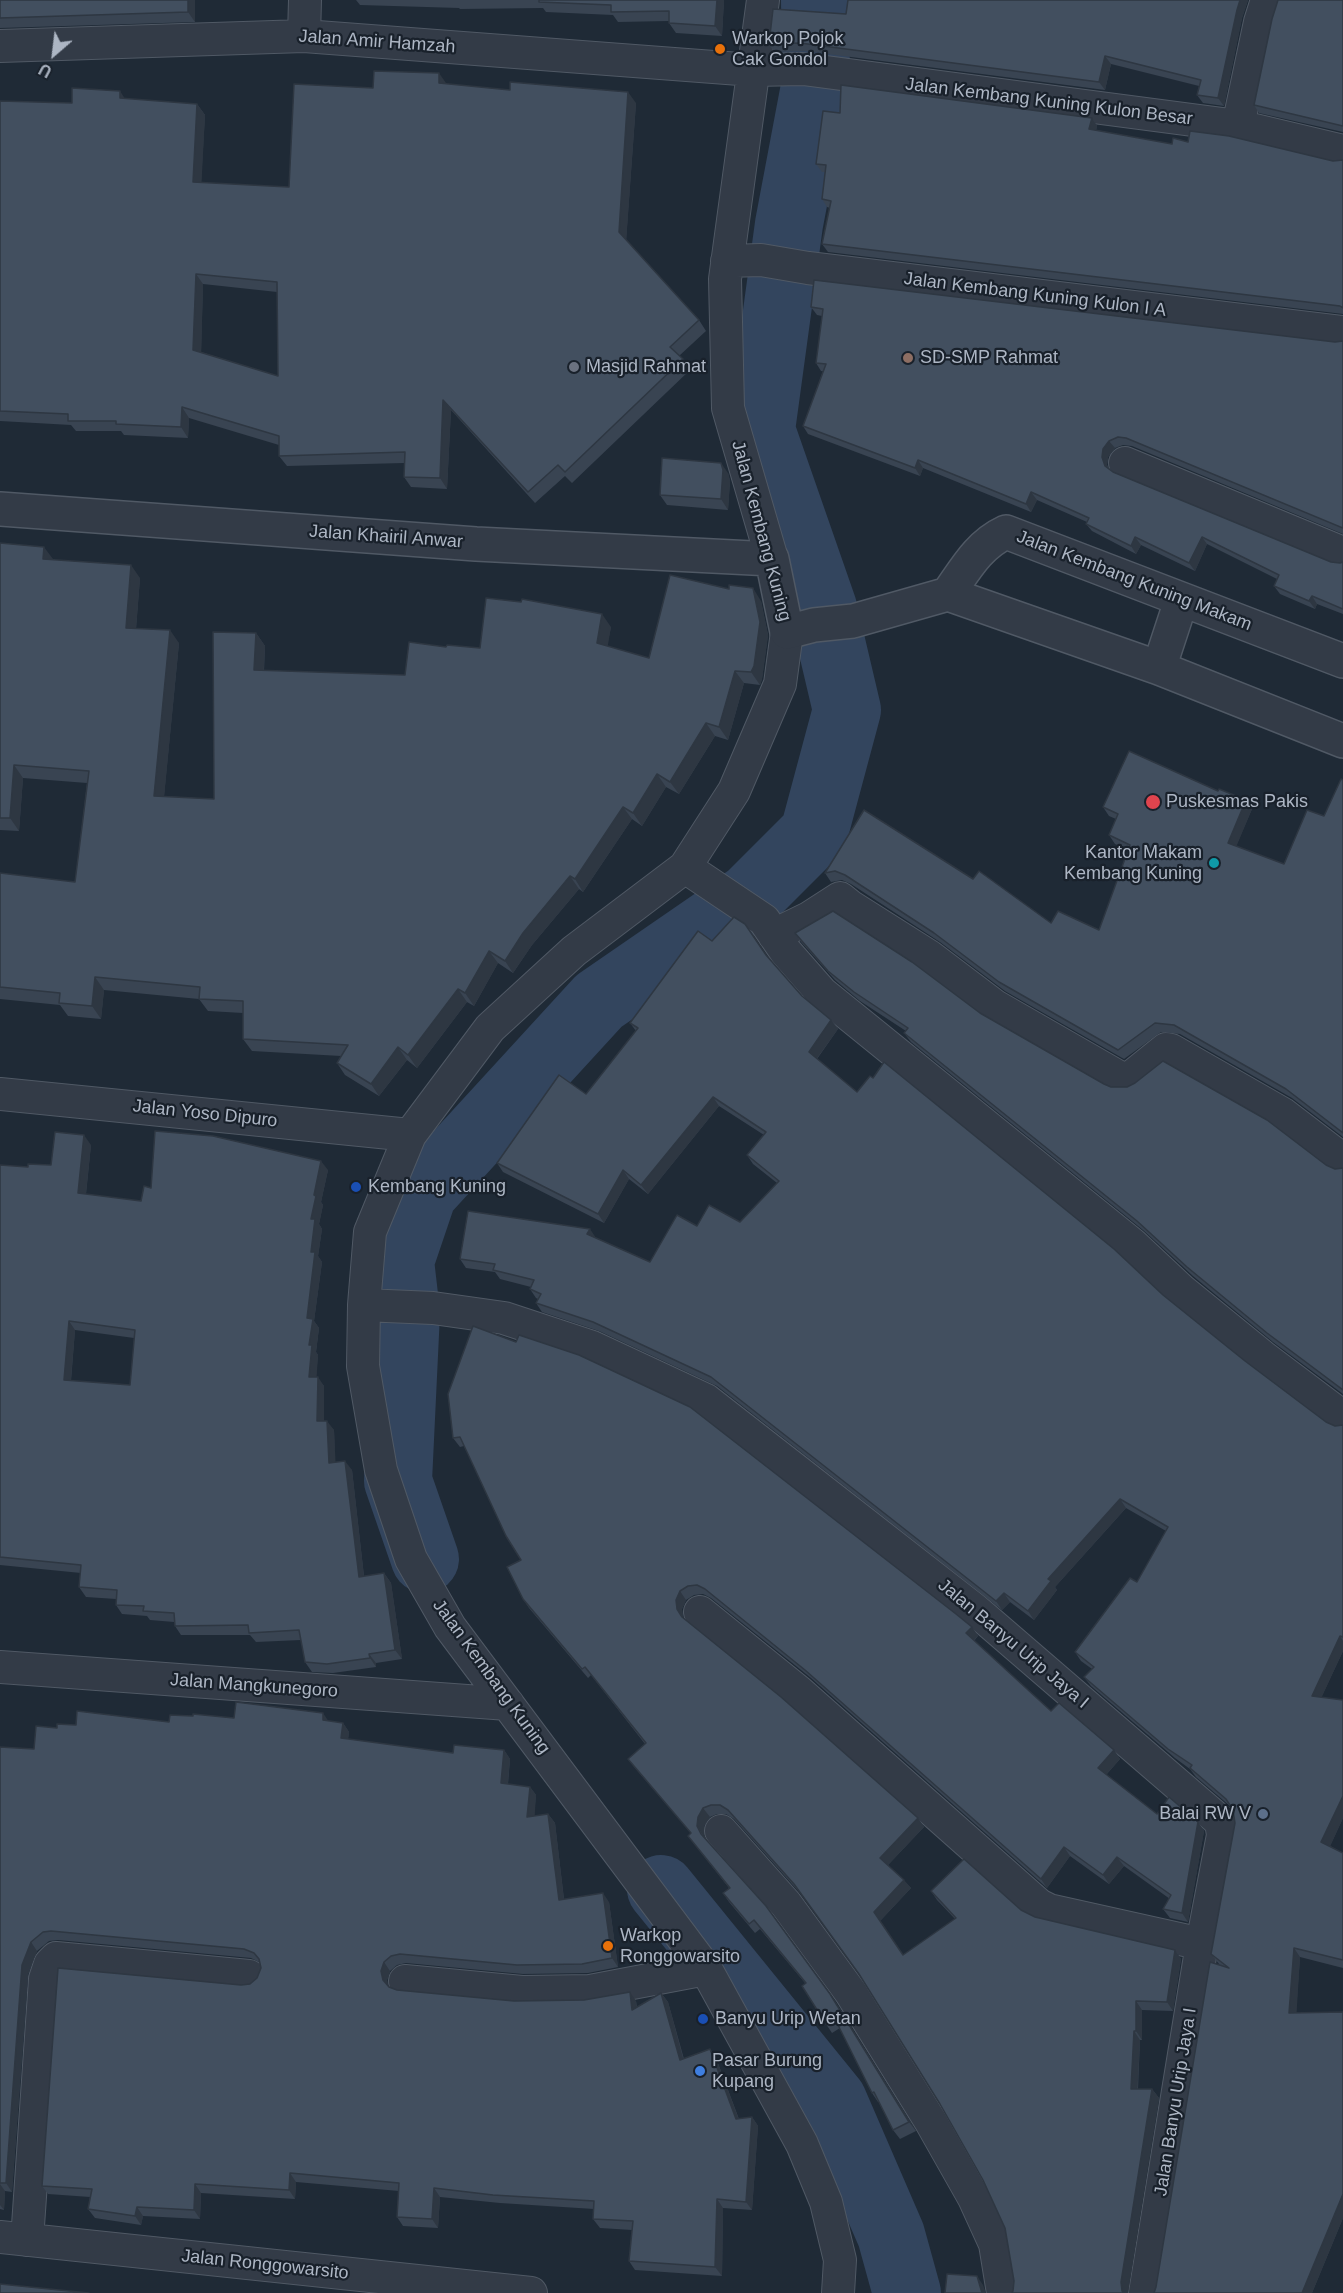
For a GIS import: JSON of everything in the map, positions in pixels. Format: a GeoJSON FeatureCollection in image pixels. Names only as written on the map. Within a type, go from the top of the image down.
{"type":"FeatureCollection","features":[{"type":"Feature","properties":{"kind":"street"},"geometry":{"type":"LineString","coordinates":[[304,36],[305,0]]}},
{"type":"Feature","properties":{"kind":"street","name":"Jalan Kembang Kuning"},"geometry":{"type":"LineString","coordinates":[[764,0],[725,279],[728,408],[772,559],[800,629],[780,684],[734,791],[685,867],[574,951],[490,1028],[410,1135],[370,1232],[377,1305],[363,1366],[381,1470],[411,1559],[450,1627],[706,1969],[806,2153],[826,2202],[840,2260],[838,2293]]}},
{"type":"Feature","properties":{"kind":"street"},"geometry":{"type":"LineString","coordinates":[[1238,126],[1260,22],[1267,0]]}},
{"type":"Feature","properties":{"kind":"street","name":"Jalan Amir Hamzah"},"geometry":{"type":"LineString","coordinates":[[0,46],[304,36],[753,70]]}},
{"type":"Feature","properties":{"kind":"street","name":"Jalan Kembang Kuning Kulon Besar"},"geometry":{"type":"LineString","coordinates":[[753,70],[803,69],[1238,126],[1343,151]]}},
{"type":"Feature","properties":{"kind":"street","name":"Jalan Kembang Kuning Kulon I A"},"geometry":{"type":"LineString","coordinates":[[727,261],[761,260],[808,268],[1343,332]]}},
{"type":"Feature","properties":{"kind":"street"},"geometry":{"type":"LineString","coordinates":[[1125,463],[1343,554]]}},
{"type":"Feature","properties":{"kind":"street","name":"Jalan Khairil Anwar"},"geometry":{"type":"LineString","coordinates":[[0,509],[476,544],[772,559]]}},
{"type":"Feature","properties":{"kind":"street","name":"Jalan Kembang Kuning Makam"},"geometry":{"type":"LineString","coordinates":[[948,594],[976,554],[987,543],[1006,532],[1181,601],[1343,661]]}},
{"type":"Feature","properties":{"kind":"street"},"geometry":{"type":"LineString","coordinates":[[800,629],[853,621],[948,594],[1159,668],[1343,741]]}},
{"type":"Feature","properties":{"kind":"street"},"geometry":{"type":"LineString","coordinates":[[1159,668],[1181,601]]}},
{"type":"Feature","properties":{"kind":"street"},"geometry":{"type":"LineString","coordinates":[[685,867],[769,927],[822,993],[1132,1244],[1181,1290],[1262,1356],[1343,1417]]}},
{"type":"Feature","properties":{"kind":"street"},"geometry":{"type":"LineString","coordinates":[[769,927],[809,918],[840,898],[928,956],[995,1006],[1117,1076],[1124,1079],[1130,1078],[1166,1049],[1171,1050],[1283,1114],[1343,1160]]}},
{"type":"Feature","properties":{"kind":"street","name":"Jalan Yoso Dipuro"},"geometry":{"type":"LineString","coordinates":[[0,1094],[410,1135]]}},
{"type":"Feature","properties":{"kind":"street","name":"Jalan Banyu Urip Jaya I"},"geometry":{"type":"LineString","coordinates":[[377,1305],[433,1308],[504,1318],[592,1347],[705,1400],[975,1609],[1221,1822],[1223,1835],[1144,2293]]}},
{"type":"Feature","properties":{"kind":"street"},"geometry":{"type":"LineString","coordinates":[[700,1612],[816,1706],[1039,1905],[1049,1910],[1203,1944]]}},
{"type":"Feature","properties":{"kind":"street","name":"Jalan Mangkunegoro"},"geometry":{"type":"LineString","coordinates":[[0,1667],[508,1704]]}},
{"type":"Feature","properties":{"kind":"street"},"geometry":{"type":"LineString","coordinates":[[721,1830],[786,1904],[851,1993],[931,2122],[974,2198],[995,2244],[1003,2293]]}},
{"type":"Feature","properties":{"kind":"street"},"geometry":{"type":"LineString","coordinates":[[13,2239],[45,1979],[50,1964],[56,1958],[249,1976]]}},
{"type":"Feature","properties":{"kind":"street"},"geometry":{"type":"LineString","coordinates":[[405,1981],[522,1992],[590,1991],[706,1969]]}},
{"type":"Feature","properties":{"kind":"street","name":"Jalan Ronggowarsito"},"geometry":{"type":"LineString","coordinates":[[13,2239],[531,2293]]}},
{"type":"Feature","properties":{"kind":"building"},"geometry":{"type":"Polygon","coordinates":[[[0,0],[188,0],[188,12],[0,18],[0,0]]]}},
{"type":"Feature","properties":{"kind":"building"},"geometry":{"type":"Polygon","coordinates":[[[539,0],[717,0],[715,26],[669,23],[669,11],[611,12],[611,5],[539,2],[539,0]]]}},
{"type":"Feature","properties":{"kind":"building"},"geometry":{"type":"Polygon","coordinates":[[[848,0],[1240,0],[1218,98],[1197,95],[1201,80],[1105,56],[1099,82],[800,43],[769,44],[773,9],[846,14],[848,0]]]}},
{"type":"Feature","properties":{"kind":"building"},"geometry":{"type":"Polygon","coordinates":[[[1278,0],[1343,0],[1343,126],[1254,105],[1278,0]]]}},
{"type":"Feature","properties":{"kind":"building"},"geometry":{"type":"Polygon","coordinates":[[[374,71],[439,73],[439,83],[510,90],[510,82],[628,92],[619,232],[699,320],[670,347],[683,359],[565,472],[558,465],[528,492],[443,400],[440,478],[404,477],[405,452],[279,456],[279,436],[182,407],[181,427],[116,424],[116,421],[68,421],[68,414],[0,411],[0,101],[72,103],[72,88],[120,91],[120,98],[197,104],[193,182],[289,187],[294,84],[373,88],[374,71]],[[196,274],[193,350],[278,376],[277,282],[196,274]]]}},
{"type":"Feature","properties":{"kind":"building"},"geometry":{"type":"Polygon","coordinates":[[[841,85],[1092,118],[1089,129],[1172,144],[1173,138],[1188,142],[1190,131],[1229,136],[1333,161],[1343,160],[1343,308],[822,244],[831,201],[822,199],[826,165],[816,164],[823,111],[840,113],[841,85]]]}},
{"type":"Feature","properties":{"kind":"building"},"geometry":{"type":"Polygon","coordinates":[[[814,280],[1335,342],[1343,341],[1343,528],[1126,438],[1118,437],[1109,441],[1103,449],[1102,457],[1105,466],[1113,472],[1331,562],[1343,562],[1343,609],[1312,596],[1309,601],[1274,586],[1279,575],[1202,537],[1189,563],[1135,537],[1131,546],[1086,524],[1089,518],[1031,492],[1026,504],[918,460],[915,468],[803,426],[826,364],[816,363],[823,309],[811,307],[814,280]]]}},
{"type":"Feature","properties":{"kind":"building"},"geometry":{"type":"Polygon","coordinates":[[[662,458],[721,463],[723,470],[721,499],[660,495],[662,458]]]}},
{"type":"Feature","properties":{"kind":"building"},"geometry":{"type":"Polygon","coordinates":[[[0,543],[44,547],[43,559],[131,565],[126,628],[170,630],[154,796],[214,799],[213,632],[256,633],[254,670],[405,675],[409,642],[446,647],[447,645],[480,648],[486,598],[521,602],[522,599],[602,614],[597,643],[649,658],[670,575],[729,589],[729,585],[753,588],[760,622],[754,666],[751,672],[735,671],[719,727],[706,723],[670,782],[657,774],[633,813],[623,807],[575,879],[570,876],[523,933],[505,961],[489,951],[465,993],[458,989],[408,1055],[398,1047],[371,1084],[337,1063],[348,1045],[243,1039],[243,1001],[199,999],[200,987],[95,977],[92,1006],[59,1003],[60,993],[0,987],[0,873],[75,882],[89,771],[14,765],[10,818],[0,818],[0,543]]]}},
{"type":"Feature","properties":{"kind":"building"},"geometry":{"type":"Polygon","coordinates":[[[1129,751],[1218,791],[1219,789],[1246,800],[1228,843],[1284,864],[1307,810],[1324,816],[1341,779],[1343,780],[1343,1133],[1286,1089],[1174,1025],[1155,1023],[1118,1050],[999,982],[934,933],[845,875],[835,871],[825,873],[864,810],[973,879],[979,871],[1051,923],[1058,911],[1099,930],[1130,845],[1109,835],[1118,814],[1103,807],[1129,751]]]}},
{"type":"Feature","properties":{"kind":"building"},"geometry":{"type":"Polygon","coordinates":[[[833,911],[912,962],[980,1013],[1104,1084],[1111,1087],[1127,1087],[1163,1061],[1267,1120],[1326,1165],[1335,1169],[1343,1168],[1343,1390],[1267,1333],[1187,1267],[1137,1221],[904,1033],[908,1028],[854,992],[828,971],[795,933],[833,911]]]}},
{"type":"Feature","properties":{"kind":"building"},"geometry":{"type":"Polygon","coordinates":[[[734,917],[745,924],[766,955],[802,996],[831,1020],[809,1052],[857,1092],[870,1076],[873,1078],[884,1062],[1114,1249],[1163,1295],[1245,1361],[1326,1422],[1335,1426],[1343,1425],[1343,1637],[1340,1636],[1312,1696],[1343,1700],[1343,1796],[1321,1842],[1343,1853],[1343,1960],[1294,1948],[1289,2013],[1343,2012],[1343,2194],[1302,2293],[1154,2293],[1210,1962],[1229,1968],[1211,1954],[1235,1823],[1233,1810],[1226,1799],[1190,1768],[1192,1765],[1168,1749],[1084,1677],[1094,1667],[1075,1652],[1130,1578],[1137,1582],[1168,1527],[1120,1499],[1048,1579],[1051,1581],[1028,1611],[1004,1593],[996,1601],[711,1377],[593,1322],[536,1303],[541,1294],[530,1289],[534,1280],[493,1270],[495,1264],[460,1259],[468,1211],[590,1229],[587,1234],[650,1262],[677,1215],[697,1226],[709,1205],[740,1222],[779,1181],[747,1155],[766,1132],[713,1097],[641,1185],[623,1170],[598,1214],[497,1163],[559,1075],[586,1094],[638,1028],[630,1023],[698,931],[712,941],[734,917]]]}},
{"type":"Feature","properties":{"kind":"building"},"geometry":{"type":"Polygon","coordinates":[[[155,1131],[213,1136],[321,1161],[311,1219],[315,1219],[311,1252],[315,1252],[307,1318],[313,1319],[309,1345],[312,1345],[309,1377],[318,1377],[317,1421],[327,1421],[329,1463],[345,1461],[359,1577],[384,1573],[395,1650],[369,1654],[370,1658],[327,1664],[305,1662],[299,1630],[249,1633],[248,1625],[175,1626],[174,1613],[143,1611],[144,1606],[116,1605],[117,1590],[79,1587],[81,1565],[0,1557],[0,1165],[28,1167],[28,1164],[51,1165],[55,1132],[84,1135],[78,1193],[141,1201],[144,1186],[151,1188],[155,1131]],[[69,1321],[64,1380],[130,1385],[135,1330],[69,1321]]]}},
{"type":"Feature","properties":{"kind":"building"},"geometry":{"type":"Polygon","coordinates":[[[473,1326],[516,1342],[519,1335],[579,1355],[690,1407],[972,1627],[966,1633],[1051,1711],[1059,1703],[1114,1750],[1098,1768],[1157,1814],[1169,1797],[1198,1822],[1182,1913],[1163,1909],[1171,1895],[1117,1857],[1103,1875],[1064,1847],[1041,1879],[805,1670],[705,1589],[697,1585],[688,1586],[680,1591],[676,1600],[677,1609],[682,1617],[781,1697],[918,1818],[880,1858],[904,1880],[874,1912],[903,1955],[956,1918],[931,1891],[964,1859],[1021,1910],[1035,1917],[1175,1950],[1167,2002],[1136,2001],[1131,2089],[1152,2089],[1121,2282],[1124,2293],[1012,2293],[1014,2281],[1005,2228],[983,2180],[940,2104],[859,1974],[794,1884],[728,1810],[720,1805],[703,1808],[698,1817],[697,1826],[701,1834],[766,1906],[830,1994],[909,2122],[893,2130],[835,2019],[826,2024],[802,1986],[806,1983],[754,1920],[749,1924],[723,1893],[730,1888],[688,1836],[691,1833],[628,1759],[646,1743],[585,1667],[582,1669],[523,1599],[507,1567],[521,1560],[506,1536],[460,1437],[453,1438],[448,1394],[473,1326]]]}},
{"type":"Feature","properties":{"kind":"building"},"geometry":{"type":"Polygon","coordinates":[[[236,1702],[323,1713],[323,1720],[343,1723],[341,1738],[453,1753],[454,1745],[504,1750],[501,1783],[530,1787],[527,1817],[548,1814],[559,1900],[603,1893],[612,1958],[582,1964],[517,1965],[400,1954],[391,1956],[384,1962],[381,1971],[383,1980],[389,1987],[397,1990],[514,2001],[584,2000],[630,1992],[632,2010],[661,1993],[680,2060],[710,2049],[736,2119],[752,2117],[746,2202],[717,2199],[715,2267],[629,2261],[633,2221],[593,2219],[594,2201],[493,2195],[434,2188],[432,2219],[397,2217],[399,2183],[290,2173],[289,2190],[195,2184],[194,2210],[137,2207],[135,2216],[88,2209],[92,2189],[42,2186],[58,1968],[250,1984],[257,1978],[261,1968],[259,1959],[254,1953],[244,1949],[51,1931],[43,1932],[31,1942],[22,1965],[6,2183],[0,2183],[0,1747],[34,1749],[36,1726],[57,1728],[57,1724],[76,1725],[77,1711],[169,1722],[170,1715],[193,1716],[193,1714],[234,1718],[236,1702]]]}},
{"type":"Feature","properties":{"kind":"building"},"geometry":{"type":"Polygon","coordinates":[[[947,2274],[977,2276],[982,2293],[945,2293],[947,2274]]]}},
{"type":"Feature","properties":{"kind":"building"},"geometry":{"type":"Polygon","coordinates":[[[0,2284],[89,2293],[0,2293],[0,2284]]]}},
{"type":"Feature","properties":{"kind":"waterway"},"geometry":{"type":"LineString","coordinates":[[425,1559],[398,1481],[406,1313],[400,1261],[423,1193],[599,1001],[750,897],[814,833],[847,710],[823,608],[761,430],[789,224],[816,81],[815,0]]}},
{"type":"Feature","properties":{"kind":"waterway"},"geometry":{"type":"LineString","coordinates":[[661,1889],[833,2101],[891,2235],[907,2293]]}},
{"type":"Feature","properties":{"kind":"place","name":"Warkop Pojok Cak Gondol"},"geometry":{"type":"Point","coordinates":[720,49]}},
{"type":"Feature","properties":{"kind":"place","name":"SD-SMP Rahmat"},"geometry":{"type":"Point","coordinates":[908,358]}},
{"type":"Feature","properties":{"kind":"place","name":"Masjid Rahmat"},"geometry":{"type":"Point","coordinates":[574,367]}},
{"type":"Feature","properties":{"kind":"place","name":"Puskesmas Pakis"},"geometry":{"type":"Point","coordinates":[1153,802]}},
{"type":"Feature","properties":{"kind":"place","name":"Kantor Makam Kembang Kuning"},"geometry":{"type":"Point","coordinates":[1214,863]}},
{"type":"Feature","properties":{"kind":"place","name":"Kembang Kuning"},"geometry":{"type":"Point","coordinates":[356,1187]}},
{"type":"Feature","properties":{"kind":"place","name":"Balai RW V"},"geometry":{"type":"Point","coordinates":[1263,1814]}},
{"type":"Feature","properties":{"kind":"place","name":"Warkop Ronggowarsito"},"geometry":{"type":"Point","coordinates":[608,1946]}},
{"type":"Feature","properties":{"kind":"place","name":"Banyu Urip Wetan"},"geometry":{"type":"Point","coordinates":[703,2019]}},
{"type":"Feature","properties":{"kind":"place","name":"Pasar Burung Kupang"},"geometry":{"type":"Point","coordinates":[700,2071]}}]}
